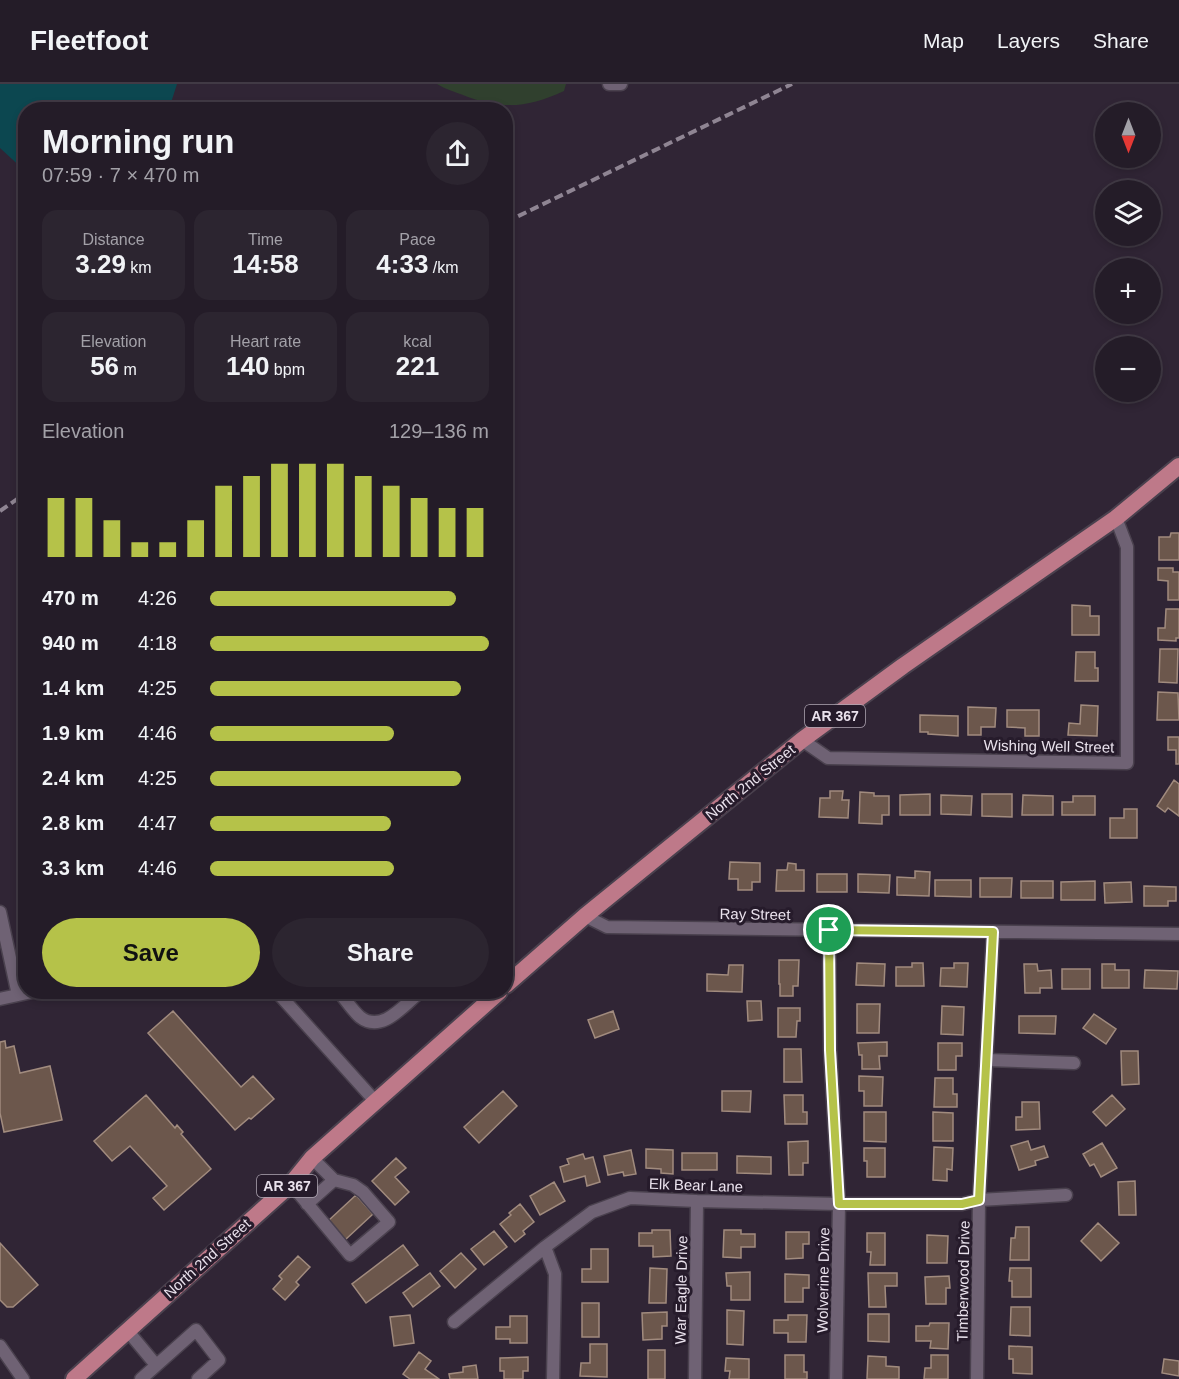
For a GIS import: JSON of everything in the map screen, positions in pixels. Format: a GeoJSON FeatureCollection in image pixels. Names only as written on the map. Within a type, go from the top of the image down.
{"type":"FeatureCollection","features":[{"type":"Feature","properties":{"kind":"main road","name":"North 2nd Street"},"geometry":{"type":"LineString","coordinates":[[513,980],[585,916],[802,740],[903,666],[1116,518],[1179,466]]}},
{"type":"Feature","properties":{"kind":"main road","name":"North 2nd Street"},"geometry":{"type":"LineString","coordinates":[[74,1379],[291,1184],[312,1158],[491,999]]}},
{"type":"Feature","properties":{"kind":"street"},"geometry":{"type":"LineString","coordinates":[[609,84],[621,84]]}},
{"type":"Feature","properties":{"kind":"street","name":"Wishing Well Street"},"geometry":{"type":"LineString","coordinates":[[802,740],[828,758],[1126,763],[1127,547],[1116,518]]}},
{"type":"Feature","properties":{"kind":"street"},"geometry":{"type":"LineString","coordinates":[[0,912],[18,995],[0,999]]}},
{"type":"Feature","properties":{"kind":"street","name":"Ray Street"},"geometry":{"type":"LineString","coordinates":[[585,916],[607,927],[1179,934]]}},
{"type":"Feature","properties":{"kind":"street","name":"Wolverine Drive"},"geometry":{"type":"LineString","coordinates":[[829,930],[830,1050],[839,1204],[836,1379]]}},
{"type":"Feature","properties":{"kind":"street","name":"Timberwood Drive"},"geometry":{"type":"LineString","coordinates":[[977,1379],[979,1200],[993,932]]}},
{"type":"Feature","properties":{"kind":"street"},"geometry":{"type":"LineString","coordinates":[[283,999],[375,1101]]}},
{"type":"Feature","properties":{"kind":"street"},"geometry":{"type":"LineString","coordinates":[[345,999],[360,1016],[369,1022],[377,1023],[387,1019],[411,999]]}},
{"type":"Feature","properties":{"kind":"street"},"geometry":{"type":"LineString","coordinates":[[987,1060],[1074,1063]]}},
{"type":"Feature","properties":{"kind":"street"},"geometry":{"type":"LineString","coordinates":[[291,1184],[350,1255],[388,1222],[363,1192],[353,1185],[334,1180],[312,1158]]}},
{"type":"Feature","properties":{"kind":"street"},"geometry":{"type":"LineString","coordinates":[[307,1204],[334,1180]]}},
{"type":"Feature","properties":{"kind":"street","name":"Elk Bear Lane"},"geometry":{"type":"LineString","coordinates":[[454,1322],[545,1247],[592,1212],[630,1198],[839,1204],[962,1204],[979,1200],[1066,1195]]}},
{"type":"Feature","properties":{"kind":"street","name":"War Eagle Drive"},"geometry":{"type":"LineString","coordinates":[[695,1379],[697,1201]]}},
{"type":"Feature","properties":{"kind":"street"},"geometry":{"type":"LineString","coordinates":[[545,1247],[555,1274],[553,1379]]}},
{"type":"Feature","properties":{"kind":"street"},"geometry":{"type":"LineString","coordinates":[[127,1330],[156,1365]]}},
{"type":"Feature","properties":{"kind":"street"},"geometry":{"type":"LineString","coordinates":[[141,1379],[196,1330],[219,1360],[198,1379]]}},
{"type":"Feature","properties":{"kind":"street"},"geometry":{"type":"LineString","coordinates":[[0,1346],[23,1379]]}},
{"type":"Feature","properties":{"kind":"green space"},"geometry":{"type":"Polygon","coordinates":[[[437,84],[566,84],[564,91],[551,97],[514,105],[513,102],[477,100],[437,84]]]}},
{"type":"Feature","properties":{"kind":"water"},"geometry":{"type":"Polygon","coordinates":[[[0,84],[177,84],[171,102],[18,102],[18,165],[0,148],[0,84]]]}},
{"type":"Feature","properties":{"kind":"building"},"geometry":{"type":"Polygon","coordinates":[[[1171,533],[1179,533],[1179,560],[1159,560],[1159,537],[1170,537],[1171,533]]]}},
{"type":"Feature","properties":{"kind":"building"},"geometry":{"type":"Polygon","coordinates":[[[1158,568],[1173,568],[1173,572],[1179,572],[1179,600],[1168,600],[1168,581],[1158,580],[1158,568]]]}},
{"type":"Feature","properties":{"kind":"building"},"geometry":{"type":"Polygon","coordinates":[[[1072,605],[1090,606],[1090,616],[1099,616],[1099,635],[1072,635],[1072,605]]]}},
{"type":"Feature","properties":{"kind":"building"},"geometry":{"type":"Polygon","coordinates":[[[1166,609],[1179,609],[1179,638],[1176,638],[1176,641],[1158,640],[1158,628],[1165,628],[1166,609]]]}},
{"type":"Feature","properties":{"kind":"building"},"geometry":{"type":"Polygon","coordinates":[[[1160,649],[1178,649],[1177,683],[1159,682],[1160,649]]]}},
{"type":"Feature","properties":{"kind":"building"},"geometry":{"type":"Polygon","coordinates":[[[1076,652],[1095,652],[1098,681],[1075,681],[1076,652]]]}},
{"type":"Feature","properties":{"kind":"building"},"geometry":{"type":"Polygon","coordinates":[[[1158,692],[1178,693],[1179,720],[1157,720],[1158,692]]]}},
{"type":"Feature","properties":{"kind":"building"},"geometry":{"type":"Polygon","coordinates":[[[1081,705],[1098,706],[1097,736],[1068,735],[1069,723],[1080,724],[1081,705]]]}},
{"type":"Feature","properties":{"kind":"building"},"geometry":{"type":"Polygon","coordinates":[[[968,707],[996,708],[995,727],[981,727],[981,735],[968,735],[968,707]]]}},
{"type":"Feature","properties":{"kind":"building"},"geometry":{"type":"Polygon","coordinates":[[[1007,710],[1039,710],[1039,736],[1025,736],[1025,728],[1007,727],[1007,710]]]}},
{"type":"Feature","properties":{"kind":"building"},"geometry":{"type":"Polygon","coordinates":[[[920,715],[958,716],[958,736],[920,732],[920,715]]]}},
{"type":"Feature","properties":{"kind":"building"},"geometry":{"type":"Polygon","coordinates":[[[1168,737],[1179,737],[1179,764],[1176,764],[1176,750],[1168,750],[1168,737]]]}},
{"type":"Feature","properties":{"kind":"building"},"geometry":{"type":"Polygon","coordinates":[[[1174,780],[1179,784],[1179,816],[1168,808],[1165,812],[1157,806],[1174,780]]]}},
{"type":"Feature","properties":{"kind":"building"},"geometry":{"type":"Polygon","coordinates":[[[830,791],[843,791],[842,800],[849,800],[848,818],[819,817],[820,798],[830,798],[830,791]]]}},
{"type":"Feature","properties":{"kind":"building"},"geometry":{"type":"Polygon","coordinates":[[[860,792],[874,793],[874,796],[889,796],[889,815],[882,815],[882,824],[859,823],[860,792]]]}},
{"type":"Feature","properties":{"kind":"building"},"geometry":{"type":"Polygon","coordinates":[[[930,794],[930,815],[900,815],[900,795],[930,794]]]}},
{"type":"Feature","properties":{"kind":"building"},"geometry":{"type":"Polygon","coordinates":[[[982,794],[1012,794],[1012,817],[982,816],[982,794]]]}},
{"type":"Feature","properties":{"kind":"building"},"geometry":{"type":"Polygon","coordinates":[[[941,795],[972,796],[971,815],[941,814],[941,795]]]}},
{"type":"Feature","properties":{"kind":"building"},"geometry":{"type":"Polygon","coordinates":[[[1023,795],[1053,796],[1053,815],[1022,815],[1023,795]]]}},
{"type":"Feature","properties":{"kind":"building"},"geometry":{"type":"Polygon","coordinates":[[[1073,796],[1095,796],[1095,815],[1062,815],[1062,802],[1073,802],[1073,796]]]}},
{"type":"Feature","properties":{"kind":"building"},"geometry":{"type":"Polygon","coordinates":[[[1124,809],[1137,809],[1137,838],[1110,838],[1110,818],[1124,818],[1124,809]]]}},
{"type":"Feature","properties":{"kind":"building"},"geometry":{"type":"Polygon","coordinates":[[[730,862],[760,863],[760,882],[752,882],[752,890],[738,890],[738,879],[729,879],[730,862]]]}},
{"type":"Feature","properties":{"kind":"building"},"geometry":{"type":"Polygon","coordinates":[[[788,863],[796,864],[796,870],[804,870],[804,891],[776,891],[777,870],[787,870],[788,863]]]}},
{"type":"Feature","properties":{"kind":"building"},"geometry":{"type":"Polygon","coordinates":[[[915,871],[930,872],[929,896],[897,895],[897,877],[915,878],[915,871]]]}},
{"type":"Feature","properties":{"kind":"building"},"geometry":{"type":"Polygon","coordinates":[[[817,874],[847,874],[847,892],[817,892],[817,874]]]}},
{"type":"Feature","properties":{"kind":"building"},"geometry":{"type":"Polygon","coordinates":[[[858,874],[890,875],[889,893],[858,892],[858,874]]]}},
{"type":"Feature","properties":{"kind":"building"},"geometry":{"type":"Polygon","coordinates":[[[980,878],[1012,878],[1011,897],[980,897],[980,878]]]}},
{"type":"Feature","properties":{"kind":"building"},"geometry":{"type":"Polygon","coordinates":[[[935,880],[971,880],[971,897],[935,896],[935,880]]]}},
{"type":"Feature","properties":{"kind":"building"},"geometry":{"type":"Polygon","coordinates":[[[1021,881],[1053,881],[1053,898],[1021,898],[1021,881]]]}},
{"type":"Feature","properties":{"kind":"building"},"geometry":{"type":"Polygon","coordinates":[[[1095,881],[1095,900],[1061,900],[1061,882],[1095,881]]]}},
{"type":"Feature","properties":{"kind":"building"},"geometry":{"type":"Polygon","coordinates":[[[1131,882],[1132,902],[1105,903],[1104,883],[1131,882]]]}},
{"type":"Feature","properties":{"kind":"building"},"geometry":{"type":"Polygon","coordinates":[[[1144,886],[1176,887],[1176,901],[1168,901],[1168,906],[1144,906],[1144,886]]]}},
{"type":"Feature","properties":{"kind":"building"},"geometry":{"type":"Polygon","coordinates":[[[779,960],[799,960],[798,986],[793,986],[793,996],[780,996],[779,960]]]}},
{"type":"Feature","properties":{"kind":"building"},"geometry":{"type":"Polygon","coordinates":[[[857,963],[885,964],[884,986],[856,985],[857,963]]]}},
{"type":"Feature","properties":{"kind":"building"},"geometry":{"type":"Polygon","coordinates":[[[912,963],[923,963],[924,986],[896,986],[896,967],[912,967],[912,963]]]}},
{"type":"Feature","properties":{"kind":"building"},"geometry":{"type":"Polygon","coordinates":[[[954,963],[968,963],[967,987],[940,986],[941,968],[954,968],[954,963]]]}},
{"type":"Feature","properties":{"kind":"building"},"geometry":{"type":"Polygon","coordinates":[[[1024,964],[1037,964],[1038,971],[1051,970],[1052,988],[1040,988],[1040,993],[1025,993],[1024,964]]]}},
{"type":"Feature","properties":{"kind":"building"},"geometry":{"type":"Polygon","coordinates":[[[1102,964],[1115,964],[1115,970],[1129,970],[1129,988],[1102,988],[1102,964]]]}},
{"type":"Feature","properties":{"kind":"building"},"geometry":{"type":"Polygon","coordinates":[[[729,965],[743,965],[742,992],[707,991],[707,974],[728,975],[729,965]]]}},
{"type":"Feature","properties":{"kind":"building"},"geometry":{"type":"Polygon","coordinates":[[[1062,969],[1090,969],[1090,989],[1062,989],[1062,969]]]}},
{"type":"Feature","properties":{"kind":"building"},"geometry":{"type":"Polygon","coordinates":[[[1145,970],[1178,971],[1177,989],[1144,988],[1145,970]]]}},
{"type":"Feature","properties":{"kind":"building"},"geometry":{"type":"Polygon","coordinates":[[[747,1001],[761,1001],[762,1020],[748,1021],[747,1001]]]}},
{"type":"Feature","properties":{"kind":"building"},"geometry":{"type":"Polygon","coordinates":[[[857,1004],[880,1004],[879,1033],[857,1033],[857,1004]]]}},
{"type":"Feature","properties":{"kind":"building"},"geometry":{"type":"Polygon","coordinates":[[[942,1006],[964,1007],[963,1035],[941,1034],[942,1006]]]}},
{"type":"Feature","properties":{"kind":"building"},"geometry":{"type":"Polygon","coordinates":[[[778,1008],[800,1008],[796,1037],[778,1037],[778,1008]]]}},
{"type":"Feature","properties":{"kind":"building"},"geometry":{"type":"Polygon","coordinates":[[[173,1011],[241,1087],[253,1076],[274,1099],[235,1130],[148,1033],[173,1011]]]}},
{"type":"Feature","properties":{"kind":"building"},"geometry":{"type":"Polygon","coordinates":[[[613,1011],[619,1029],[595,1038],[588,1020],[613,1011]]]}},
{"type":"Feature","properties":{"kind":"building"},"geometry":{"type":"Polygon","coordinates":[[[1094,1014],[1116,1029],[1106,1044],[1083,1028],[1094,1014]]]}},
{"type":"Feature","properties":{"kind":"building"},"geometry":{"type":"Polygon","coordinates":[[[1019,1016],[1056,1016],[1055,1034],[1019,1033],[1019,1016]]]}},
{"type":"Feature","properties":{"kind":"building"},"geometry":{"type":"Polygon","coordinates":[[[5,1041],[6,1048],[14,1046],[20,1073],[50,1066],[62,1120],[4,1132],[0,1113],[0,1042],[5,1041]]]}},
{"type":"Feature","properties":{"kind":"building"},"geometry":{"type":"Polygon","coordinates":[[[887,1042],[887,1056],[879,1056],[880,1069],[862,1069],[862,1055],[859,1055],[858,1043],[887,1042]]]}},
{"type":"Feature","properties":{"kind":"building"},"geometry":{"type":"Polygon","coordinates":[[[938,1043],[962,1043],[962,1056],[956,1056],[956,1070],[938,1070],[938,1043]]]}},
{"type":"Feature","properties":{"kind":"building"},"geometry":{"type":"Polygon","coordinates":[[[784,1049],[801,1049],[802,1082],[784,1082],[784,1049]]]}},
{"type":"Feature","properties":{"kind":"building"},"geometry":{"type":"Polygon","coordinates":[[[1121,1051],[1138,1051],[1139,1084],[1122,1085],[1121,1051]]]}},
{"type":"Feature","properties":{"kind":"building"},"geometry":{"type":"Polygon","coordinates":[[[859,1076],[883,1077],[882,1106],[864,1106],[864,1091],[859,1091],[859,1076]]]}},
{"type":"Feature","properties":{"kind":"building"},"geometry":{"type":"Polygon","coordinates":[[[935,1078],[953,1078],[953,1094],[957,1094],[957,1107],[934,1107],[935,1078]]]}},
{"type":"Feature","properties":{"kind":"building"},"geometry":{"type":"Polygon","coordinates":[[[503,1091],[517,1106],[479,1143],[464,1127],[503,1091]]]}},
{"type":"Feature","properties":{"kind":"building"},"geometry":{"type":"Polygon","coordinates":[[[722,1091],[751,1091],[750,1112],[722,1111],[722,1091]]]}},
{"type":"Feature","properties":{"kind":"building"},"geometry":{"type":"Polygon","coordinates":[[[146,1095],[175,1128],[177,1125],[183,1132],[181,1134],[211,1169],[164,1210],[153,1198],[167,1186],[130,1146],[112,1161],[94,1141],[146,1095]]]}},
{"type":"Feature","properties":{"kind":"building"},"geometry":{"type":"Polygon","coordinates":[[[784,1095],[803,1095],[803,1112],[807,1112],[807,1124],[785,1124],[784,1095]]]}},
{"type":"Feature","properties":{"kind":"building"},"geometry":{"type":"Polygon","coordinates":[[[1112,1095],[1125,1109],[1106,1126],[1093,1112],[1112,1095]]]}},
{"type":"Feature","properties":{"kind":"building"},"geometry":{"type":"Polygon","coordinates":[[[1022,1102],[1039,1102],[1040,1129],[1016,1130],[1016,1117],[1022,1117],[1022,1102]]]}},
{"type":"Feature","properties":{"kind":"building"},"geometry":{"type":"Polygon","coordinates":[[[864,1112],[886,1112],[886,1142],[864,1141],[864,1112]]]}},
{"type":"Feature","properties":{"kind":"building"},"geometry":{"type":"Polygon","coordinates":[[[933,1112],[953,1113],[953,1141],[933,1141],[933,1112]]]}},
{"type":"Feature","properties":{"kind":"building"},"geometry":{"type":"Polygon","coordinates":[[[808,1141],[808,1163],[803,1163],[803,1175],[789,1175],[788,1142],[808,1141]]]}},
{"type":"Feature","properties":{"kind":"building"},"geometry":{"type":"Polygon","coordinates":[[[1028,1141],[1031,1150],[1044,1146],[1048,1157],[1035,1161],[1036,1165],[1019,1170],[1011,1146],[1028,1141]]]}},
{"type":"Feature","properties":{"kind":"building"},"geometry":{"type":"Polygon","coordinates":[[[1102,1143],[1117,1168],[1101,1177],[1094,1164],[1090,1166],[1083,1154],[1102,1143]]]}},
{"type":"Feature","properties":{"kind":"building"},"geometry":{"type":"Polygon","coordinates":[[[934,1147],[953,1148],[952,1170],[947,1169],[947,1181],[933,1180],[934,1147]]]}},
{"type":"Feature","properties":{"kind":"building"},"geometry":{"type":"Polygon","coordinates":[[[864,1148],[885,1148],[885,1177],[867,1177],[864,1148]]]}},
{"type":"Feature","properties":{"kind":"building"},"geometry":{"type":"Polygon","coordinates":[[[646,1149],[673,1150],[673,1174],[661,1173],[661,1169],[646,1168],[646,1149]]]}},
{"type":"Feature","properties":{"kind":"building"},"geometry":{"type":"Polygon","coordinates":[[[631,1150],[636,1174],[624,1176],[623,1172],[608,1175],[604,1156],[631,1150]]]}},
{"type":"Feature","properties":{"kind":"building"},"geometry":{"type":"Polygon","coordinates":[[[682,1153],[717,1153],[717,1170],[682,1170],[682,1153]]]}},
{"type":"Feature","properties":{"kind":"building"},"geometry":{"type":"Polygon","coordinates":[[[583,1154],[585,1159],[593,1157],[600,1182],[587,1186],[585,1176],[564,1182],[560,1167],[569,1164],[567,1159],[583,1154]]]}},
{"type":"Feature","properties":{"kind":"building"},"geometry":{"type":"Polygon","coordinates":[[[737,1156],[771,1157],[771,1174],[737,1173],[737,1156]]]}},
{"type":"Feature","properties":{"kind":"building"},"geometry":{"type":"Polygon","coordinates":[[[396,1158],[406,1168],[395,1177],[409,1192],[395,1205],[372,1181],[396,1158]]]}},
{"type":"Feature","properties":{"kind":"building"},"geometry":{"type":"Polygon","coordinates":[[[1135,1181],[1136,1215],[1119,1215],[1118,1182],[1135,1181]]]}},
{"type":"Feature","properties":{"kind":"building"},"geometry":{"type":"Polygon","coordinates":[[[554,1182],[565,1201],[540,1215],[530,1196],[554,1182]]]}},
{"type":"Feature","properties":{"kind":"building"},"geometry":{"type":"Polygon","coordinates":[[[356,1195],[373,1214],[345,1240],[328,1221],[356,1195]]]}},
{"type":"Feature","properties":{"kind":"building"},"geometry":{"type":"Polygon","coordinates":[[[520,1204],[534,1222],[515,1242],[500,1224],[520,1204]]]}},
{"type":"Feature","properties":{"kind":"building"},"geometry":{"type":"Polygon","coordinates":[[[1098,1223],[1119,1243],[1101,1261],[1081,1241],[1098,1223]]]}},
{"type":"Feature","properties":{"kind":"building"},"geometry":{"type":"Polygon","coordinates":[[[1016,1227],[1029,1227],[1029,1260],[1010,1260],[1011,1238],[1015,1238],[1016,1227]]]}},
{"type":"Feature","properties":{"kind":"building"},"geometry":{"type":"Polygon","coordinates":[[[652,1230],[670,1230],[671,1256],[653,1257],[653,1246],[639,1246],[639,1233],[652,1233],[652,1230]]]}},
{"type":"Feature","properties":{"kind":"building"},"geometry":{"type":"Polygon","coordinates":[[[724,1230],[741,1230],[741,1234],[755,1234],[755,1247],[741,1247],[741,1258],[723,1257],[724,1230]]]}},
{"type":"Feature","properties":{"kind":"building"},"geometry":{"type":"Polygon","coordinates":[[[494,1231],[507,1247],[484,1265],[471,1249],[494,1231]]]}},
{"type":"Feature","properties":{"kind":"building"},"geometry":{"type":"Polygon","coordinates":[[[786,1232],[809,1232],[809,1244],[803,1244],[803,1258],[786,1259],[786,1232]]]}},
{"type":"Feature","properties":{"kind":"building"},"geometry":{"type":"Polygon","coordinates":[[[867,1233],[885,1233],[885,1265],[870,1265],[871,1252],[867,1252],[867,1233]]]}},
{"type":"Feature","properties":{"kind":"building"},"geometry":{"type":"Polygon","coordinates":[[[927,1235],[948,1236],[947,1263],[927,1263],[927,1235]]]}},
{"type":"Feature","properties":{"kind":"building"},"geometry":{"type":"Polygon","coordinates":[[[0,1243],[38,1285],[13,1307],[7,1307],[0,1300],[0,1243]]]}},
{"type":"Feature","properties":{"kind":"building"},"geometry":{"type":"Polygon","coordinates":[[[403,1245],[418,1265],[366,1303],[352,1284],[403,1245]]]}},
{"type":"Feature","properties":{"kind":"building"},"geometry":{"type":"Polygon","coordinates":[[[591,1249],[608,1249],[608,1282],[582,1282],[582,1269],[591,1269],[591,1249]]]}},
{"type":"Feature","properties":{"kind":"building"},"geometry":{"type":"Polygon","coordinates":[[[461,1253],[476,1269],[455,1288],[440,1271],[461,1253]]]}},
{"type":"Feature","properties":{"kind":"building"},"geometry":{"type":"Polygon","coordinates":[[[298,1256],[310,1267],[296,1282],[299,1285],[285,1300],[273,1289],[282,1279],[279,1276],[298,1256]]]}},
{"type":"Feature","properties":{"kind":"building"},"geometry":{"type":"Polygon","coordinates":[[[650,1268],[667,1269],[666,1303],[649,1303],[650,1268]]]}},
{"type":"Feature","properties":{"kind":"building"},"geometry":{"type":"Polygon","coordinates":[[[1010,1268],[1031,1268],[1031,1297],[1012,1297],[1012,1281],[1009,1281],[1010,1268]]]}},
{"type":"Feature","properties":{"kind":"building"},"geometry":{"type":"Polygon","coordinates":[[[750,1272],[750,1300],[731,1300],[731,1286],[727,1286],[726,1273],[750,1272]]]}},
{"type":"Feature","properties":{"kind":"building"},"geometry":{"type":"Polygon","coordinates":[[[430,1273],[440,1286],[413,1307],[403,1293],[430,1273]]]}},
{"type":"Feature","properties":{"kind":"building"},"geometry":{"type":"Polygon","coordinates":[[[868,1273],[897,1273],[897,1286],[885,1286],[886,1307],[869,1307],[868,1273]]]}},
{"type":"Feature","properties":{"kind":"building"},"geometry":{"type":"Polygon","coordinates":[[[785,1274],[809,1275],[809,1288],[803,1288],[803,1302],[785,1302],[785,1274]]]}},
{"type":"Feature","properties":{"kind":"building"},"geometry":{"type":"Polygon","coordinates":[[[949,1276],[950,1288],[946,1288],[946,1304],[926,1304],[925,1277],[949,1276]]]}},
{"type":"Feature","properties":{"kind":"building"},"geometry":{"type":"Polygon","coordinates":[[[582,1303],[599,1303],[599,1337],[582,1337],[582,1303]]]}},
{"type":"Feature","properties":{"kind":"building"},"geometry":{"type":"Polygon","coordinates":[[[1011,1307],[1030,1307],[1030,1336],[1010,1335],[1011,1307]]]}},
{"type":"Feature","properties":{"kind":"building"},"geometry":{"type":"Polygon","coordinates":[[[727,1310],[744,1311],[743,1345],[727,1344],[727,1310]]]}},
{"type":"Feature","properties":{"kind":"building"},"geometry":{"type":"Polygon","coordinates":[[[667,1312],[667,1326],[662,1326],[662,1339],[643,1340],[642,1313],[667,1312]]]}},
{"type":"Feature","properties":{"kind":"building"},"geometry":{"type":"Polygon","coordinates":[[[868,1314],[889,1314],[889,1342],[868,1341],[868,1314]]]}},
{"type":"Feature","properties":{"kind":"building"},"geometry":{"type":"Polygon","coordinates":[[[410,1315],[414,1343],[394,1346],[390,1317],[410,1315]]]}},
{"type":"Feature","properties":{"kind":"building"},"geometry":{"type":"Polygon","coordinates":[[[788,1315],[807,1315],[806,1342],[788,1342],[788,1333],[774,1333],[774,1320],[788,1320],[788,1315]]]}},
{"type":"Feature","properties":{"kind":"building"},"geometry":{"type":"Polygon","coordinates":[[[510,1316],[527,1316],[527,1343],[510,1343],[510,1339],[496,1339],[496,1327],[510,1327],[510,1316]]]}},
{"type":"Feature","properties":{"kind":"building"},"geometry":{"type":"Polygon","coordinates":[[[930,1323],[949,1323],[948,1349],[930,1348],[931,1341],[916,1341],[916,1326],[929,1326],[930,1323]]]}},
{"type":"Feature","properties":{"kind":"building"},"geometry":{"type":"Polygon","coordinates":[[[590,1344],[607,1344],[607,1377],[580,1376],[581,1363],[590,1363],[590,1344]]]}},
{"type":"Feature","properties":{"kind":"building"},"geometry":{"type":"Polygon","coordinates":[[[1009,1346],[1032,1347],[1032,1374],[1013,1373],[1013,1359],[1009,1359],[1009,1346]]]}},
{"type":"Feature","properties":{"kind":"building"},"geometry":{"type":"Polygon","coordinates":[[[648,1350],[665,1350],[665,1379],[648,1379],[648,1350]]]}},
{"type":"Feature","properties":{"kind":"building"},"geometry":{"type":"Polygon","coordinates":[[[419,1352],[431,1361],[425,1369],[439,1379],[410,1379],[403,1374],[419,1352]]]}},
{"type":"Feature","properties":{"kind":"building"},"geometry":{"type":"Polygon","coordinates":[[[785,1355],[804,1355],[804,1372],[807,1372],[807,1379],[785,1379],[785,1355]]]}},
{"type":"Feature","properties":{"kind":"building"},"geometry":{"type":"Polygon","coordinates":[[[931,1355],[948,1355],[948,1379],[924,1379],[925,1368],[931,1368],[931,1355]]]}},
{"type":"Feature","properties":{"kind":"building"},"geometry":{"type":"Polygon","coordinates":[[[868,1356],[886,1357],[886,1366],[899,1367],[899,1379],[867,1379],[868,1356]]]}},
{"type":"Feature","properties":{"kind":"building"},"geometry":{"type":"Polygon","coordinates":[[[528,1357],[528,1371],[523,1371],[523,1379],[504,1379],[504,1371],[500,1371],[500,1358],[528,1357]]]}},
{"type":"Feature","properties":{"kind":"building"},"geometry":{"type":"Polygon","coordinates":[[[726,1358],[749,1359],[749,1379],[729,1379],[730,1371],[725,1371],[726,1358]]]}},
{"type":"Feature","properties":{"kind":"building"},"geometry":{"type":"Polygon","coordinates":[[[1164,1359],[1179,1361],[1179,1376],[1162,1373],[1164,1359]]]}},
{"type":"Feature","properties":{"kind":"building"},"geometry":{"type":"Polygon","coordinates":[[[476,1365],[478,1379],[450,1379],[449,1374],[463,1372],[463,1367],[476,1365]]]}},
{"type":"Feature","properties":{"kind":"railway"},"geometry":{"type":"LineString","coordinates":[[513,219],[792,84]]}},
{"type":"Feature","properties":{"kind":"railway"},"geometry":{"type":"LineString","coordinates":[[0,511],[18,499]]}},
{"type":"Feature","properties":{"kind":"route"},"geometry":{"type":"LineString","coordinates":[[829,930],[993,932],[979,1200],[962,1204],[839,1204],[830,1050],[829,930]]}}]}
